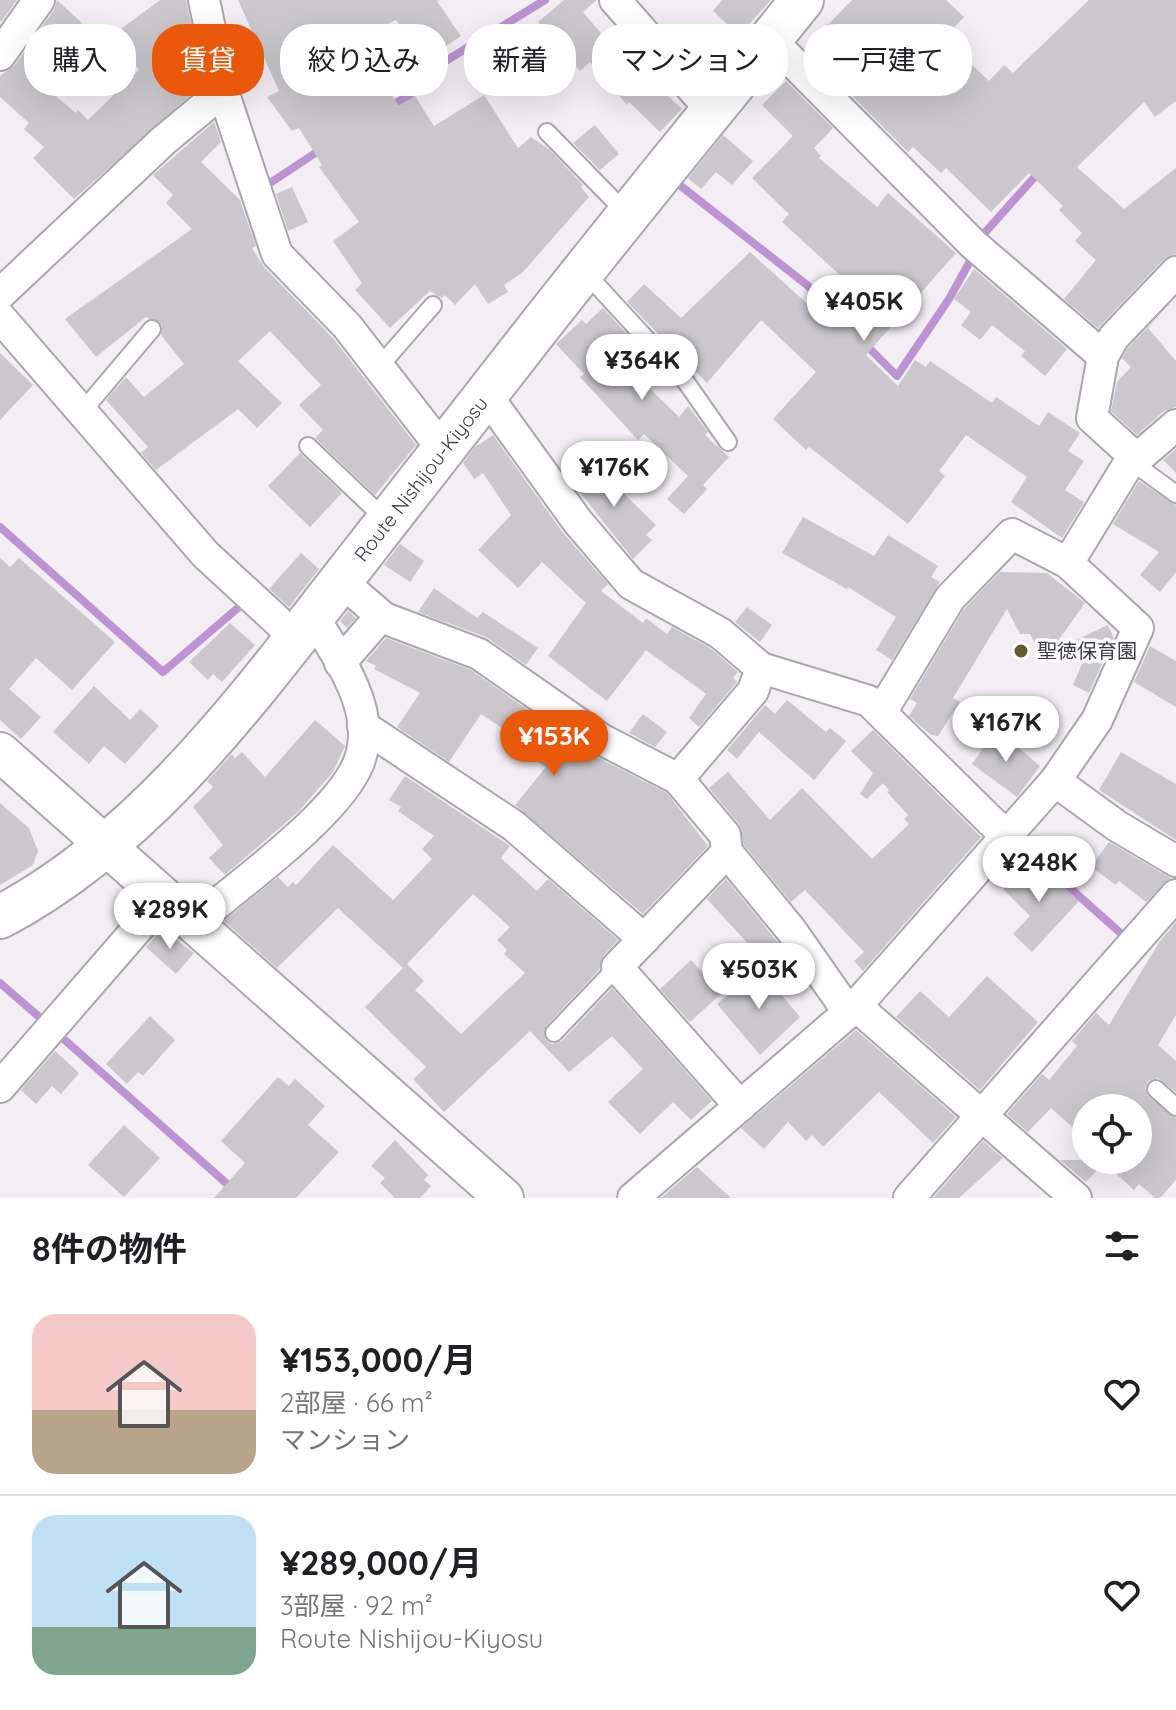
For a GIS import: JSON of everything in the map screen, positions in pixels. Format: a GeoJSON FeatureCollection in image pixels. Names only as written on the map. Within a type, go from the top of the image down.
{"type":"FeatureCollection","features":[{"type":"Feature","properties":{"kind":"main road","name":"Route Nishijou-Kiyosu"},"geometry":{"type":"LineString","coordinates":[[782,24],[802,0]]}},
{"type":"Feature","properties":{"kind":"main road","name":"Route Nishijou-Kiyosu"},"geometry":{"type":"LineString","coordinates":[[0,917],[29,901],[107,846],[194,760],[305,627],[723,96]]}},
{"type":"Feature","properties":{"kind":"street"},"geometry":{"type":"LineString","coordinates":[[0,55],[39,0]]}},
{"type":"Feature","properties":{"kind":"street"},"geometry":{"type":"LineString","coordinates":[[204,0],[209,24]]}},
{"type":"Feature","properties":{"kind":"street"},"geometry":{"type":"LineString","coordinates":[[615,0],[711,110]]}},
{"type":"Feature","properties":{"kind":"street"},"geometry":{"type":"LineString","coordinates":[[788,57],[973,244],[1103,356]]}},
{"type":"Feature","properties":{"kind":"street"},"geometry":{"type":"LineString","coordinates":[[0,294],[163,141],[217,96]]}},
{"type":"Feature","properties":{"kind":"street"},"geometry":{"type":"LineString","coordinates":[[225,96],[277,254],[347,326],[444,451]]}},
{"type":"Feature","properties":{"kind":"street"},"geometry":{"type":"LineString","coordinates":[[1134,460],[1092,418],[1103,356],[1114,337],[1176,272]]}},
{"type":"Feature","properties":{"kind":"street"},"geometry":{"type":"LineString","coordinates":[[0,317],[205,554],[305,627],[340,663],[363,726],[364,746],[358,764],[328,805],[194,923]]}},
{"type":"Feature","properties":{"kind":"street"},"geometry":{"type":"LineString","coordinates":[[487,396],[578,522],[631,584],[720,633],[761,668],[869,701],[1006,836]]}},
{"type":"Feature","properties":{"kind":"street"},"geometry":{"type":"LineString","coordinates":[[1068,563],[1134,460],[1176,425]]}},
{"type":"Feature","properties":{"kind":"street"},"geometry":{"type":"LineString","coordinates":[[633,1198],[852,1010],[1055,781],[1097,720],[1138,628],[1068,563],[1012,534],[950,598],[882,711]]}},
{"type":"Feature","properties":{"kind":"street"},"geometry":{"type":"LineString","coordinates":[[341,581],[381,616],[479,654],[601,739],[678,779],[725,835],[727,852],[852,1010],[1076,1198]]}},
{"type":"Feature","properties":{"kind":"street"},"geometry":{"type":"LineString","coordinates":[[340,663],[381,616]]}},
{"type":"Feature","properties":{"kind":"street"},"geometry":{"type":"LineString","coordinates":[[678,779],[753,691],[761,668]]}},
{"type":"Feature","properties":{"kind":"street"},"geometry":{"type":"LineString","coordinates":[[363,726],[514,826],[644,939]]}},
{"type":"Feature","properties":{"kind":"street"},"geometry":{"type":"LineString","coordinates":[[0,752],[504,1198]]}},
{"type":"Feature","properties":{"kind":"street"},"geometry":{"type":"LineString","coordinates":[[1055,781],[1117,826],[1176,861]]}},
{"type":"Feature","properties":{"kind":"street"},"geometry":{"type":"LineString","coordinates":[[727,852],[617,967],[740,1106]]}},
{"type":"Feature","properties":{"kind":"street"},"geometry":{"type":"LineString","coordinates":[[909,1198],[1176,895]]}},
{"type":"Feature","properties":{"kind":"street"},"geometry":{"type":"LineString","coordinates":[[0,1087],[165,897]]}},
{"type":"Feature","properties":{"kind":"lane"},"geometry":{"type":"LineString","coordinates":[[547,132],[627,215]]}},
{"type":"Feature","properties":{"kind":"lane"},"geometry":{"type":"LineString","coordinates":[[583,270],[686,382],[728,442]]}},
{"type":"Feature","properties":{"kind":"lane"},"geometry":{"type":"LineString","coordinates":[[379,367],[433,305]]}},
{"type":"Feature","properties":{"kind":"lane"},"geometry":{"type":"LineString","coordinates":[[81,413],[152,329]]}},
{"type":"Feature","properties":{"kind":"lane"},"geometry":{"type":"LineString","coordinates":[[308,446],[388,521]]}},
{"type":"Feature","properties":{"kind":"lane"},"geometry":{"type":"LineString","coordinates":[[1134,460],[1176,494]]}},
{"type":"Feature","properties":{"kind":"lane"},"geometry":{"type":"LineString","coordinates":[[554,1033],[617,967]]}},
{"type":"Feature","properties":{"kind":"lane"},"geometry":{"type":"LineString","coordinates":[[1156,1089],[1176,1107]]}},
{"type":"Feature","properties":{"kind":"building"},"geometry":{"type":"Polygon","coordinates":[[[0,0],[17,0],[1,22],[0,21],[0,0]]]}},
{"type":"Feature","properties":{"kind":"building"},"geometry":{"type":"Polygon","coordinates":[[[57,0],[82,23],[44,24],[57,0]]]}},
{"type":"Feature","properties":{"kind":"building"},"geometry":{"type":"Polygon","coordinates":[[[160,0],[186,0],[191,24],[152,24],[152,96],[190,96],[74,199],[33,158],[44,147],[24,129],[29,123],[0,97],[0,76],[15,65],[24,52],[24,96],[56,96],[88,120],[112,96],[136,96],[136,73],[139,70],[136,66],[136,24],[128,24],[160,0]]]}},
{"type":"Feature","properties":{"kind":"building"},"geometry":{"type":"Polygon","coordinates":[[[238,0],[440,0],[437,1],[461,36],[448,45],[448,24],[399,24],[396,20],[388,24],[280,24],[280,96],[393,96],[399,106],[415,96],[434,126],[485,96],[518,148],[531,137],[550,150],[583,185],[581,187],[589,197],[522,273],[504,285],[508,292],[488,304],[475,284],[455,305],[445,295],[442,298],[430,291],[390,328],[355,290],[362,283],[333,241],[359,222],[319,167],[322,165],[299,128],[292,131],[267,97],[279,91],[264,58],[264,24],[249,24],[238,0]]]}},
{"type":"Feature","properties":{"kind":"building"},"geometry":{"type":"Polygon","coordinates":[[[564,0],[597,0],[583,12],[593,24],[592,64],[590,62],[580,71],[576,66],[576,24],[538,22],[564,0]]]}},
{"type":"Feature","properties":{"kind":"building"},"geometry":{"type":"Polygon","coordinates":[[[722,0],[771,0],[749,24],[727,24],[713,11],[722,0]]]}},
{"type":"Feature","properties":{"kind":"building"},"geometry":{"type":"Polygon","coordinates":[[[852,0],[946,0],[964,17],[957,24],[828,24],[852,0]]]}},
{"type":"Feature","properties":{"kind":"building"},"geometry":{"type":"Polygon","coordinates":[[[1089,0],[1176,0],[1176,101],[1155,117],[1144,102],[1077,167],[1124,209],[1176,168],[1176,254],[1163,260],[1098,328],[1064,299],[1096,260],[1075,241],[1082,233],[1059,210],[1063,206],[1029,173],[991,212],[946,168],[941,173],[913,147],[908,152],[853,96],[972,96],[972,65],[989,81],[1004,65],[1013,73],[1089,0]]]}},
{"type":"Feature","properties":{"kind":"building"},"geometry":{"type":"Polygon","coordinates":[[[788,83],[833,128],[814,148],[821,156],[819,158],[877,207],[888,193],[956,253],[866,355],[898,386],[915,360],[926,367],[930,361],[992,403],[996,397],[1039,426],[1048,412],[1080,433],[1068,451],[1084,461],[1065,490],[1084,502],[1062,538],[1011,502],[1027,477],[966,435],[939,471],[945,476],[908,524],[809,447],[806,450],[773,419],[816,372],[761,320],[707,383],[627,302],[644,284],[681,318],[750,252],[823,318],[853,287],[782,222],[789,214],[752,178],[793,136],[762,105],[771,96],[788,96],[788,83]]]}},
{"type":"Feature","properties":{"kind":"building"},"geometry":{"type":"Polygon","coordinates":[[[619,96],[668,96],[682,109],[660,132],[629,102],[627,105],[619,96]]]}},
{"type":"Feature","properties":{"kind":"building"},"geometry":{"type":"Polygon","coordinates":[[[214,122],[221,142],[201,162],[240,200],[256,246],[252,248],[264,267],[333,338],[416,445],[375,495],[315,438],[323,430],[299,405],[321,385],[270,331],[238,361],[282,403],[257,428],[238,409],[156,470],[141,453],[148,447],[106,400],[126,377],[144,397],[184,364],[161,335],[162,325],[146,317],[96,357],[65,319],[192,229],[166,203],[173,195],[153,175],[214,122]]]}},
{"type":"Feature","properties":{"kind":"building"},"geometry":{"type":"Polygon","coordinates":[[[595,125],[619,154],[600,170],[573,143],[595,125]]]}},
{"type":"Feature","properties":{"kind":"building"},"geometry":{"type":"Polygon","coordinates":[[[723,135],[753,161],[732,185],[716,172],[701,189],[688,178],[723,135]]]}},
{"type":"Feature","properties":{"kind":"building"},"geometry":{"type":"Polygon","coordinates":[[[292,187],[308,222],[288,231],[276,194],[292,187]]]}},
{"type":"Feature","properties":{"kind":"building"},"geometry":{"type":"Polygon","coordinates":[[[974,269],[1067,349],[1045,376],[1021,356],[1025,351],[992,325],[980,340],[961,325],[971,312],[954,299],[974,269]]]}},
{"type":"Feature","properties":{"kind":"building"},"geometry":{"type":"Polygon","coordinates":[[[1170,304],[1148,328],[1176,361],[1176,407],[1164,411],[1137,435],[1111,411],[1117,382],[1131,367],[1122,358],[1128,348],[1170,304]]]}},
{"type":"Feature","properties":{"kind":"building"},"geometry":{"type":"Polygon","coordinates":[[[603,308],[659,369],[645,384],[679,417],[688,406],[708,432],[705,435],[729,457],[703,485],[707,489],[684,514],[667,499],[688,476],[644,434],[638,440],[580,377],[584,374],[556,344],[582,320],[586,324],[603,308]]]}},
{"type":"Feature","properties":{"kind":"building"},"geometry":{"type":"Polygon","coordinates":[[[0,353],[33,385],[0,420],[0,353]]]}},
{"type":"Feature","properties":{"kind":"building"},"geometry":{"type":"Polygon","coordinates":[[[493,435],[563,533],[608,584],[601,591],[643,623],[646,618],[667,634],[672,627],[710,648],[738,672],[733,678],[737,682],[699,727],[689,718],[706,694],[646,650],[607,701],[548,656],[586,603],[542,562],[518,588],[478,550],[511,515],[483,473],[474,479],[463,463],[475,447],[493,435]]]}},
{"type":"Feature","properties":{"kind":"building"},"geometry":{"type":"Polygon","coordinates":[[[1176,449],[1176,473],[1163,460],[1176,449]]]}},
{"type":"Feature","properties":{"kind":"building"},"geometry":{"type":"Polygon","coordinates":[[[300,453],[342,493],[310,527],[268,486],[300,453]]]}},
{"type":"Feature","properties":{"kind":"building"},"geometry":{"type":"Polygon","coordinates":[[[590,461],[656,525],[646,535],[652,540],[633,559],[570,480],[590,461]]]}},
{"type":"Feature","properties":{"kind":"building"},"geometry":{"type":"Polygon","coordinates":[[[1139,481],[1176,505],[1176,572],[1160,592],[1140,575],[1159,552],[1113,524],[1139,481]]]}},
{"type":"Feature","properties":{"kind":"building"},"geometry":{"type":"Polygon","coordinates":[[[803,517],[874,556],[888,535],[938,566],[931,577],[940,582],[892,660],[876,650],[896,617],[848,587],[782,553],[803,517]]]}},
{"type":"Feature","properties":{"kind":"building"},"geometry":{"type":"Polygon","coordinates":[[[400,544],[424,561],[410,582],[384,565],[400,544]]]}},
{"type":"Feature","properties":{"kind":"building"},"geometry":{"type":"Polygon","coordinates":[[[301,553],[319,569],[289,607],[269,589],[301,553]]]}},
{"type":"Feature","properties":{"kind":"building"},"geometry":{"type":"Polygon","coordinates":[[[0,558],[10,567],[19,558],[115,642],[72,690],[36,658],[9,689],[41,717],[21,739],[0,720],[0,558]]]}},
{"type":"Feature","properties":{"kind":"building"},"geometry":{"type":"Polygon","coordinates":[[[1000,572],[1047,573],[1085,603],[1050,652],[1108,625],[1114,638],[1089,693],[1073,685],[1084,659],[1037,658],[1041,656],[1030,634],[1020,634],[1007,609],[953,698],[960,702],[938,736],[931,735],[909,716],[917,703],[910,699],[964,609],[1000,572]]]}},
{"type":"Feature","properties":{"kind":"building"},"geometry":{"type":"Polygon","coordinates":[[[434,588],[477,618],[483,612],[538,648],[526,665],[486,637],[418,612],[434,588]]]}},
{"type":"Feature","properties":{"kind":"building"},"geometry":{"type":"Polygon","coordinates":[[[747,607],[772,625],[760,642],[735,622],[747,607]]]}},
{"type":"Feature","properties":{"kind":"building"},"geometry":{"type":"Polygon","coordinates":[[[348,611],[356,618],[347,628],[340,621],[348,611]]]}},
{"type":"Feature","properties":{"kind":"building"},"geometry":{"type":"Polygon","coordinates":[[[230,623],[255,645],[222,682],[213,674],[208,680],[189,662],[230,623]]]}},
{"type":"Feature","properties":{"kind":"building"},"geometry":{"type":"Polygon","coordinates":[[[386,638],[471,670],[591,754],[667,793],[708,846],[643,914],[515,805],[546,767],[528,756],[533,749],[481,714],[449,762],[397,727],[420,693],[374,669],[376,666],[366,661],[386,638]]]}},
{"type":"Feature","properties":{"kind":"building"},"geometry":{"type":"Polygon","coordinates":[[[1150,646],[1176,661],[1176,707],[1134,682],[1150,646]]]}},
{"type":"Feature","properties":{"kind":"building"},"geometry":{"type":"Polygon","coordinates":[[[94,686],[130,720],[140,709],[159,726],[125,764],[104,746],[89,764],[53,732],[94,686]]]}},
{"type":"Feature","properties":{"kind":"building"},"geometry":{"type":"Polygon","coordinates":[[[787,700],[826,732],[830,728],[846,741],[814,780],[759,732],[737,759],[727,750],[765,705],[775,714],[787,700]]]}},
{"type":"Feature","properties":{"kind":"building"},"geometry":{"type":"Polygon","coordinates":[[[643,714],[667,732],[655,747],[629,733],[643,714]]]}},
{"type":"Feature","properties":{"kind":"building"},"geometry":{"type":"Polygon","coordinates":[[[315,720],[345,746],[333,772],[297,813],[225,875],[209,858],[223,845],[193,807],[213,787],[207,781],[232,754],[235,758],[242,752],[265,777],[315,720]]]}},
{"type":"Feature","properties":{"kind":"building"},"geometry":{"type":"Polygon","coordinates":[[[873,730],[981,837],[863,971],[854,961],[864,952],[805,890],[791,902],[744,845],[739,824],[709,788],[728,772],[770,820],[802,788],[872,859],[909,824],[904,819],[908,815],[883,783],[867,799],[860,794],[873,773],[851,751],[873,730]]]}},
{"type":"Feature","properties":{"kind":"building"},"geometry":{"type":"Polygon","coordinates":[[[1000,732],[1040,766],[1017,797],[972,764],[988,741],[992,744],[1000,732]]]}},
{"type":"Feature","properties":{"kind":"building"},"geometry":{"type":"Polygon","coordinates":[[[1121,752],[1176,784],[1176,840],[1099,790],[1121,752]]]}},
{"type":"Feature","properties":{"kind":"building"},"geometry":{"type":"Polygon","coordinates":[[[405,776],[510,846],[501,858],[537,891],[548,879],[618,940],[604,955],[599,970],[546,1026],[546,1040],[552,1044],[562,1041],[612,988],[712,1101],[691,1120],[673,1102],[640,1134],[608,1102],[643,1069],[612,1036],[569,1072],[530,1031],[444,1112],[413,1079],[426,1067],[365,1007],[403,968],[338,908],[277,968],[224,921],[278,877],[288,887],[293,882],[296,885],[333,845],[393,900],[432,859],[422,849],[434,836],[398,811],[401,807],[389,800],[405,776]],[[473,894],[407,964],[424,981],[415,990],[461,1034],[525,973],[504,954],[507,950],[497,940],[510,927],[473,894]]]}},
{"type":"Feature","properties":{"kind":"building"},"geometry":{"type":"Polygon","coordinates":[[[0,803],[29,828],[38,851],[33,865],[0,885],[0,803]]]}},
{"type":"Feature","properties":{"kind":"building"},"geometry":{"type":"Polygon","coordinates":[[[1109,842],[1171,878],[1146,902],[1119,881],[1116,885],[1091,867],[1109,842]]]}},
{"type":"Feature","properties":{"kind":"building"},"geometry":{"type":"Polygon","coordinates":[[[1028,863],[1041,875],[1046,870],[1079,901],[1032,952],[1013,934],[1030,916],[1003,889],[1028,863]]]}},
{"type":"Feature","properties":{"kind":"building"},"geometry":{"type":"Polygon","coordinates":[[[726,879],[779,944],[762,959],[707,899],[726,879]]]}},
{"type":"Feature","properties":{"kind":"building"},"geometry":{"type":"Polygon","coordinates":[[[1176,922],[1176,1015],[1158,1045],[1176,1061],[1176,1092],[1158,1078],[1148,1081],[1145,1088],[1148,1094],[1072,1094],[1072,1127],[1051,1108],[1028,1132],[1007,1114],[1042,1074],[1049,1080],[1077,1046],[1072,1041],[1096,1013],[1109,1025],[1160,941],[1176,922]]]}},
{"type":"Feature","properties":{"kind":"building"},"geometry":{"type":"Polygon","coordinates":[[[162,929],[194,953],[176,974],[146,947],[162,929]]]}},
{"type":"Feature","properties":{"kind":"building"},"geometry":{"type":"Polygon","coordinates":[[[691,960],[722,993],[690,1022],[660,989],[691,960]]]}},
{"type":"Feature","properties":{"kind":"building"},"geometry":{"type":"Polygon","coordinates":[[[759,968],[800,1017],[760,1055],[717,1004],[759,968]]]}},
{"type":"Feature","properties":{"kind":"building"},"geometry":{"type":"Polygon","coordinates":[[[987,976],[1038,1022],[980,1090],[896,1017],[920,991],[949,1017],[987,976]]]}},
{"type":"Feature","properties":{"kind":"building"},"geometry":{"type":"Polygon","coordinates":[[[150,1016],[175,1040],[143,1076],[138,1072],[127,1084],[106,1064],[150,1016]]]}},
{"type":"Feature","properties":{"kind":"building"},"geometry":{"type":"Polygon","coordinates":[[[856,1030],[956,1117],[933,1143],[879,1092],[823,1147],[812,1135],[806,1141],[788,1122],[764,1149],[741,1128],[856,1030]]]}},
{"type":"Feature","properties":{"kind":"building"},"geometry":{"type":"Polygon","coordinates":[[[55,1051],[79,1073],[61,1094],[52,1086],[36,1104],[21,1090],[55,1051]]]}},
{"type":"Feature","properties":{"kind":"building"},"geometry":{"type":"Polygon","coordinates":[[[278,1077],[289,1086],[295,1079],[325,1106],[308,1125],[339,1152],[296,1198],[214,1198],[245,1163],[221,1141],[278,1077]]]}},
{"type":"Feature","properties":{"kind":"building"},"geometry":{"type":"Polygon","coordinates":[[[1152,1099],[1176,1118],[1176,1180],[1160,1198],[1155,1198],[1139,1184],[1134,1190],[1116,1174],[1152,1174],[1152,1099]]]}},
{"type":"Feature","properties":{"kind":"building"},"geometry":{"type":"Polygon","coordinates":[[[124,1125],[160,1158],[124,1197],[88,1165],[124,1125]]]}},
{"type":"Feature","properties":{"kind":"building"},"geometry":{"type":"Polygon","coordinates":[[[395,1140],[428,1175],[424,1180],[431,1186],[420,1198],[395,1198],[380,1183],[385,1178],[371,1166],[395,1140]]]}},
{"type":"Feature","properties":{"kind":"building"},"geometry":{"type":"Polygon","coordinates":[[[983,1141],[1003,1158],[959,1198],[933,1198],[983,1141]]]}},
{"type":"Feature","properties":{"kind":"building"},"geometry":{"type":"Polygon","coordinates":[[[1060,1160],[1072,1160],[1072,1170],[1060,1160]]]}},
{"type":"Feature","properties":{"kind":"building"},"geometry":{"type":"Polygon","coordinates":[[[697,1167],[731,1198],[661,1198],[697,1167]]]}},
{"type":"Feature","properties":{"kind":"building"},"geometry":{"type":"Polygon","coordinates":[[[1077,1174],[1094,1174],[1086,1182],[1077,1174]]]}},
{"type":"Feature","properties":{"kind":"waterway"},"geometry":{"type":"LineString","coordinates":[[389,107],[423,87],[418,78],[545,0]]}},
{"type":"Feature","properties":{"kind":"waterway"},"geometry":{"type":"LineString","coordinates":[[267,185],[323,148]]}},
{"type":"Feature","properties":{"kind":"waterway"},"geometry":{"type":"LineString","coordinates":[[981,237],[1040,171]]}},
{"type":"Feature","properties":{"kind":"waterway"},"geometry":{"type":"LineString","coordinates":[[677,183],[807,285],[838,317]]}},
{"type":"Feature","properties":{"kind":"waterway"},"geometry":{"type":"LineString","coordinates":[[865,344],[897,376],[949,299],[974,254]]}},
{"type":"Feature","properties":{"kind":"waterway"},"geometry":{"type":"LineString","coordinates":[[0,527],[163,672],[239,607]]}},
{"type":"Feature","properties":{"kind":"waterway"},"geometry":{"type":"LineString","coordinates":[[1033,855],[1125,937],[1123,940]]}},
{"type":"Feature","properties":{"kind":"waterway"},"geometry":{"type":"LineString","coordinates":[[0,983],[45,1022]]}},
{"type":"Feature","properties":{"kind":"waterway"},"geometry":{"type":"LineString","coordinates":[[58,1034],[243,1198]]}},
{"type":"Feature","properties":{"kind":"place","name":"聖徳保育園"},"geometry":{"type":"Point","coordinates":[1021,651]}}]}
